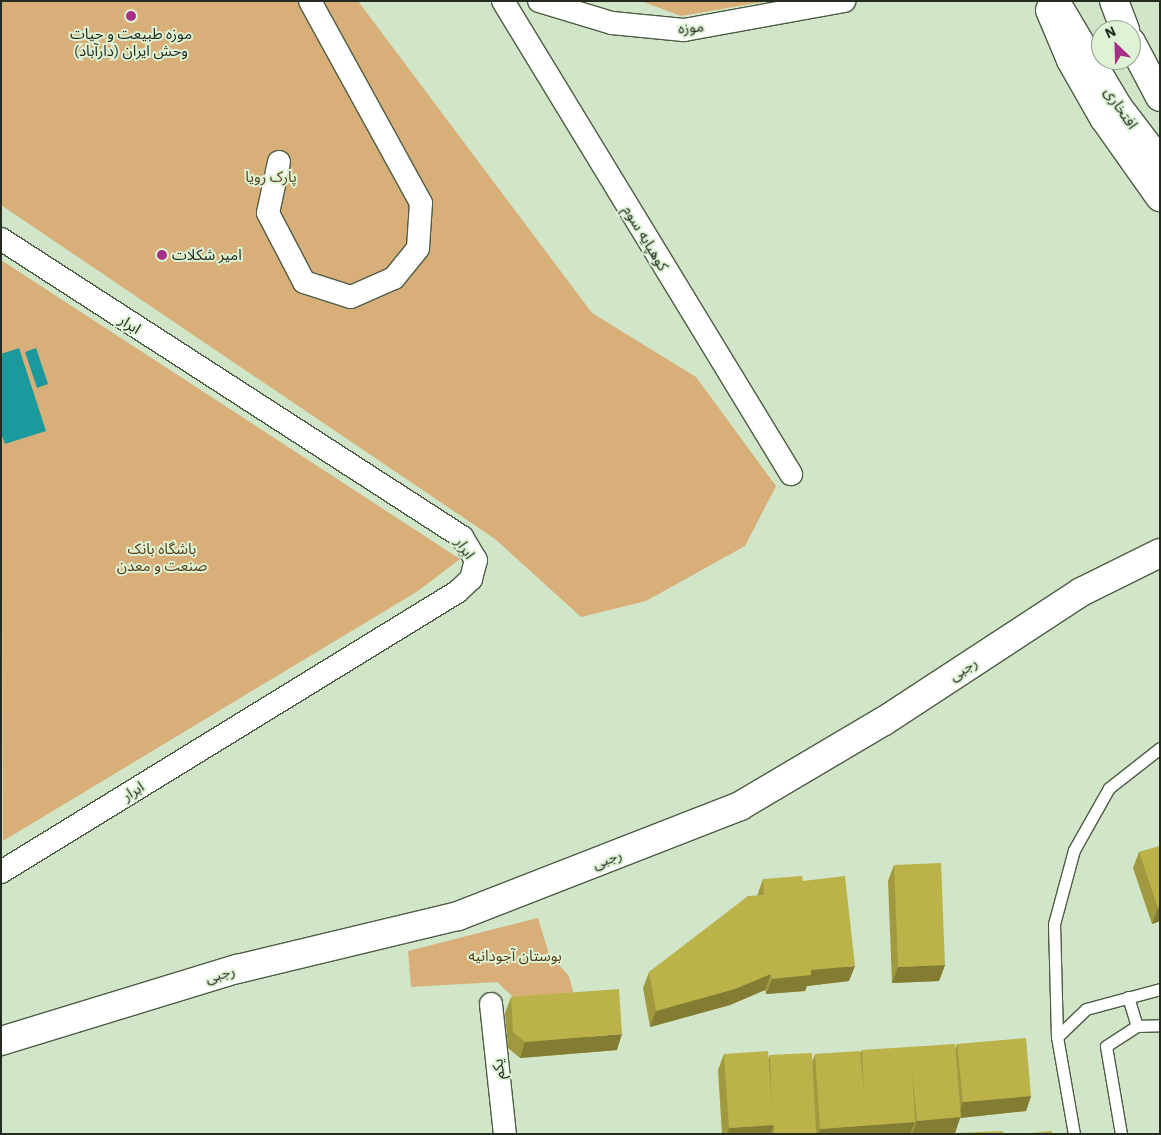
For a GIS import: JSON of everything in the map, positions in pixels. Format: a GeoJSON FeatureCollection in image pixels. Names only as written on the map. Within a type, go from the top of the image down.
{"type":"FeatureCollection","features":[{"type":"Feature","properties":{"kind":"main road"},"geometry":{"type":"LineString","coordinates":[[1046,1],[1071,60],[1104,118],[1160,197]]}},
{"type":"Feature","properties":{"kind":"main road","name":"افتخاری"},"geometry":{"type":"LineString","coordinates":[[1054,1],[1118,107],[1160,162]]}},
{"type":"Feature","properties":{"kind":"main road"},"geometry":{"type":"LineString","coordinates":[[1114,1],[1122,20]]}},
{"type":"Feature","properties":{"kind":"main road"},"geometry":{"type":"LineString","coordinates":[[1141,61],[1160,97]]}},
{"type":"Feature","properties":{"kind":"main road","name":"رجبی"},"geometry":{"type":"LineString","coordinates":[[1,1041],[237,969],[458,916],[740,806],[884,721],[1081,592],[1160,554]]}},
{"type":"Feature","properties":{"kind":"street"},"geometry":{"type":"LineString","coordinates":[[279,162],[268,214],[304,282],[352,297],[394,278],[418,248],[420,202],[310,1]]}},
{"type":"Feature","properties":{"kind":"street","name":"کوهپایه سوم"},"geometry":{"type":"LineString","coordinates":[[503,1],[790,474]]}},
{"type":"Feature","properties":{"kind":"street","name":"موزه"},"geometry":{"type":"LineString","coordinates":[[539,1],[612,23],[684,30],[844,1]]}},
{"type":"Feature","properties":{"kind":"street","name":"ابرار"},"geometry":{"type":"LineString","coordinates":[[1,239],[462,537],[476,560],[471,579],[457,592],[1,872]]}},
{"type":"Feature","properties":{"kind":"street","name":"یکم"},"geometry":{"type":"LineString","coordinates":[[491,1004],[505,1134]]}},
{"type":"Feature","properties":{"kind":"lane"},"geometry":{"type":"LineString","coordinates":[[1074,1134],[1057,1037],[1054,924],[1074,850],[1109,788],[1160,748]]}},
{"type":"Feature","properties":{"kind":"lane"},"geometry":{"type":"LineString","coordinates":[[1057,1037],[1086,1009],[1160,989]]}},
{"type":"Feature","properties":{"kind":"lane"},"geometry":{"type":"LineString","coordinates":[[1128,997],[1136,1026]]}},
{"type":"Feature","properties":{"kind":"lane"},"geometry":{"type":"LineString","coordinates":[[1122,1134],[1106,1046],[1136,1026],[1160,1025]]}},
{"type":"Feature","properties":{"kind":"green space","name":"پارک رویا"},"geometry":{"type":"Polygon","coordinates":[[[1,1],[358,1],[592,313],[696,377],[776,486],[745,546],[646,601],[581,617],[495,539],[1,205],[1,1]]]}},
{"type":"Feature","properties":{"kind":"green space"},"geometry":{"type":"Polygon","coordinates":[[[641,1],[769,1],[681,16],[641,1]]]}},
{"type":"Feature","properties":{"kind":"green space","name":"باشگاه بانک صنعت و معدن"},"geometry":{"type":"Polygon","coordinates":[[[1,260],[460,559],[418,591],[3,841],[1,260]]]}},
{"type":"Feature","properties":{"kind":"green space","name":"بوستان آجودانیه"},"geometry":{"type":"Polygon","coordinates":[[[538,918],[549,954],[569,976],[576,1003],[514,998],[497,982],[411,987],[408,951],[538,918]]]}},
{"type":"Feature","properties":{"kind":"water"},"geometry":{"type":"Polygon","coordinates":[[[19,348],[46,431],[5,444],[1,434],[1,354],[19,348]]]}},
{"type":"Feature","properties":{"kind":"water"},"geometry":{"type":"Polygon","coordinates":[[[36,348],[48,384],[37,388],[25,352],[36,348]]]}},
{"type":"Feature","properties":{"kind":"building"},"geometry":{"type":"Polygon","coordinates":[[[1160,846],[1160,907],[1158,908],[1139,852],[1160,846]]]}},
{"type":"Feature","properties":{"kind":"building"},"geometry":{"type":"Polygon","coordinates":[[[941,863],[945,965],[898,967],[894,865],[941,863]]]}},
{"type":"Feature","properties":{"kind":"building"},"geometry":{"type":"Polygon","coordinates":[[[802,876],[803,881],[845,876],[855,966],[811,970],[811,975],[772,979],[771,974],[735,989],[656,1011],[649,972],[748,896],[764,895],[763,879],[802,876]]]}},
{"type":"Feature","properties":{"kind":"building"},"geometry":{"type":"Polygon","coordinates":[[[619,989],[622,1034],[525,1042],[513,1032],[511,997],[619,989]]]}},
{"type":"Feature","properties":{"kind":"building"},"geometry":{"type":"Polygon","coordinates":[[[1026,1038],[1031,1096],[963,1102],[957,1044],[1026,1038]]]}},
{"type":"Feature","properties":{"kind":"building"},"geometry":{"type":"Polygon","coordinates":[[[955,1044],[961,1117],[917,1121],[912,1071],[915,1122],[820,1129],[815,1054],[860,1051],[864,1094],[862,1050],[955,1044]]]}},
{"type":"Feature","properties":{"kind":"building"},"geometry":{"type":"Polygon","coordinates":[[[768,1051],[772,1108],[770,1055],[812,1053],[816,1133],[774,1134],[774,1125],[729,1128],[724,1054],[768,1051]]]}},
{"type":"Feature","properties":{"kind":"building"},"geometry":{"type":"Polygon","coordinates":[[[1003,1131],[1003,1134],[955,1134],[955,1133],[1003,1131]]]}},
{"type":"Feature","properties":{"kind":"building"},"geometry":{"type":"Polygon","coordinates":[[[1052,1131],[1052,1134],[1020,1134],[1052,1131]]]}},
{"type":"Feature","properties":{"kind":"place","name":"موزه طبیعت و حیات وحش ایران (دارآباد)"},"geometry":{"type":"Point","coordinates":[131,16]}},
{"type":"Feature","properties":{"kind":"place","name":"امیر شکلات"},"geometry":{"type":"Point","coordinates":[162,255]}}]}
